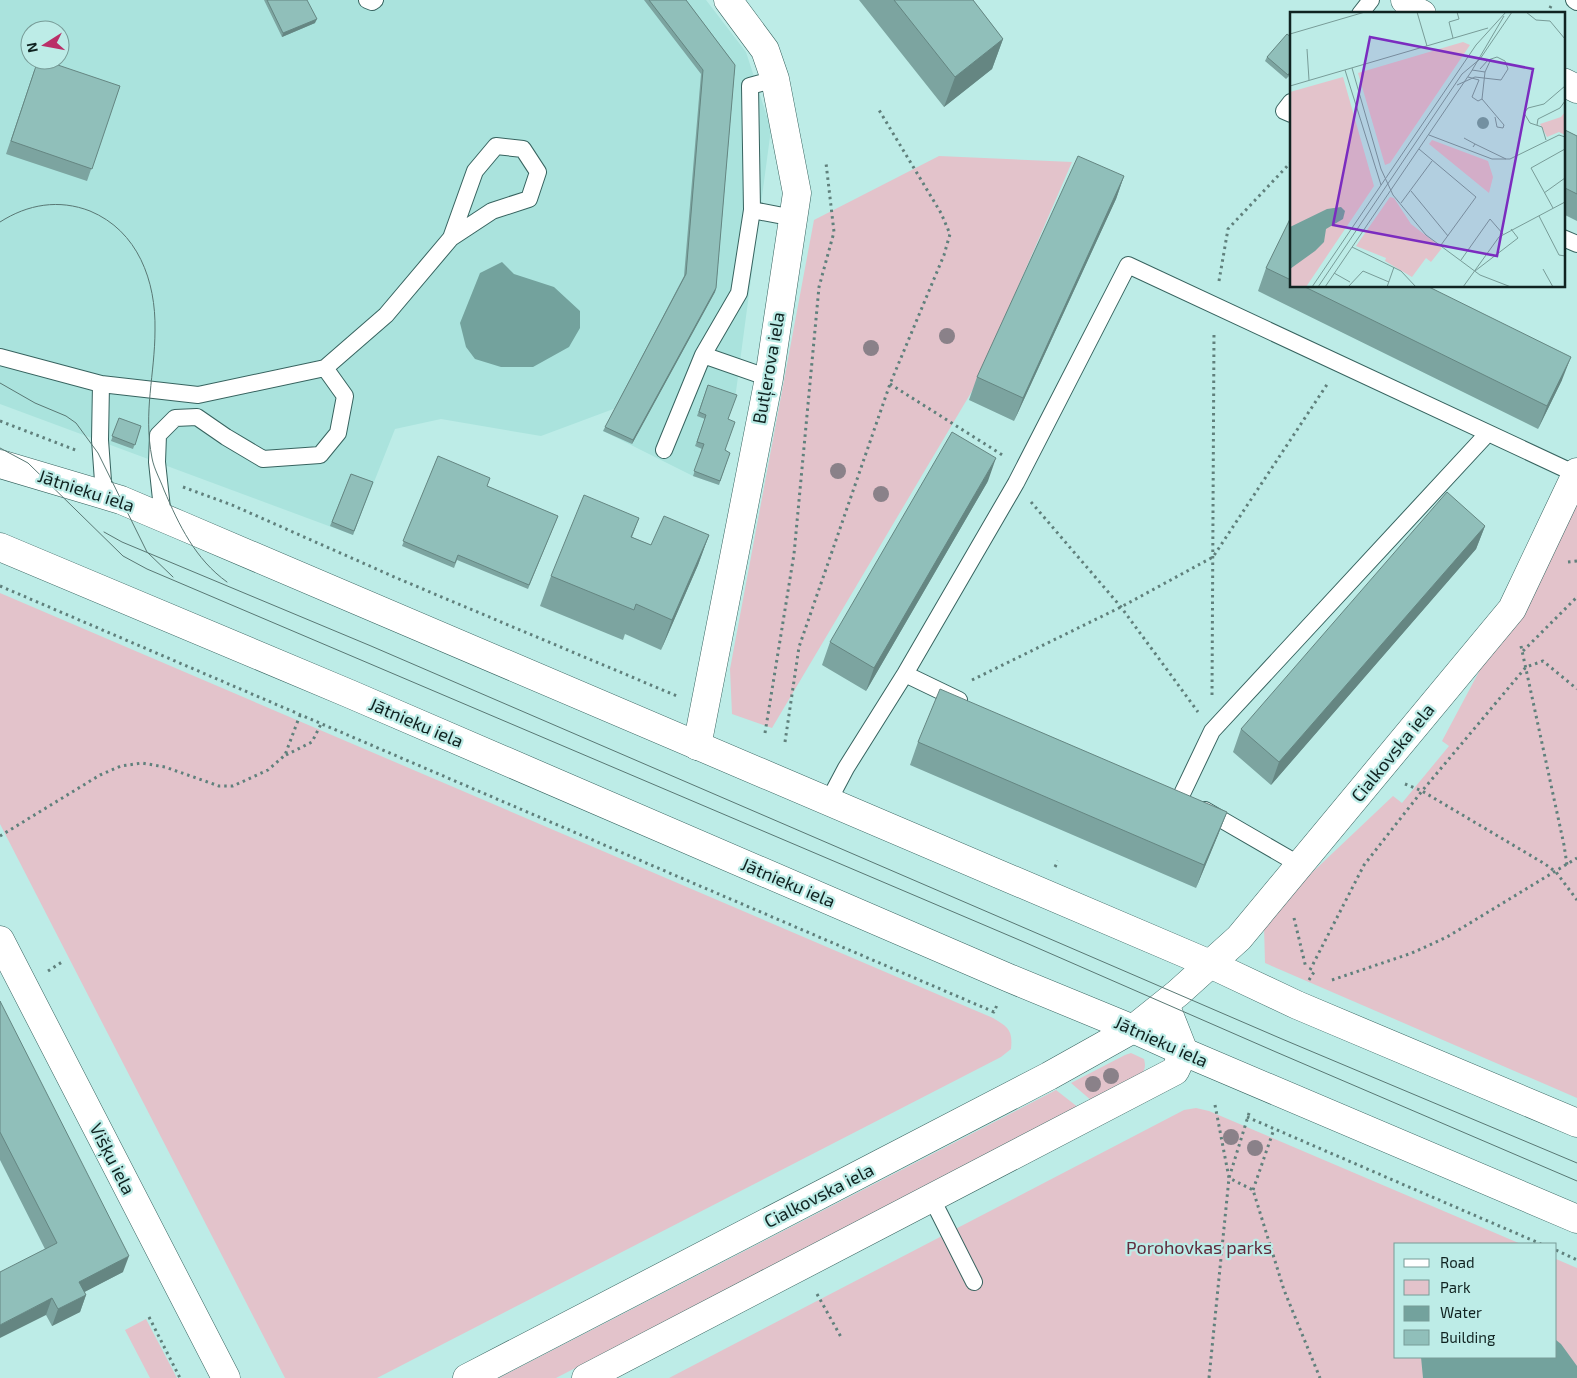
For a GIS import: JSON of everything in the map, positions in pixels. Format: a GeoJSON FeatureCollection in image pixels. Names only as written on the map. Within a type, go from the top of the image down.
{"type":"FeatureCollection","features":[{"type":"Feature","properties":{"kind":"street","name":"Butļerova iela"},"geometry":{"type":"LineString","coordinates":[[697,746],[769,378],[794,218],[796,193],[775,79],[765,50],[728,0]]}},
{"type":"Feature","properties":{"kind":"street"},"geometry":{"type":"LineString","coordinates":[[1405,0],[1418,12]]}},
{"type":"Feature","properties":{"kind":"street"},"geometry":{"type":"LineString","coordinates":[[1564,82],[1577,89]]}},
{"type":"Feature","properties":{"kind":"street","name":"Jātnieku iela"},"geometry":{"type":"LineString","coordinates":[[0,464],[121,500],[1210,964],[1297,1005],[1577,1123]]}},
{"type":"Feature","properties":{"kind":"street","name":"Cialkovska iela"},"geometry":{"type":"LineString","coordinates":[[467,1378],[1049,1076],[1133,1029],[1165,1004],[1239,938],[1512,609],[1576,473]]}},
{"type":"Feature","properties":{"kind":"street","name":"Jātnieku iela"},"geometry":{"type":"LineString","coordinates":[[0,547],[341,690],[999,974],[1133,1029],[1577,1219]]}},
{"type":"Feature","properties":{"kind":"street","name":"Višķu iela"},"geometry":{"type":"LineString","coordinates":[[0,940],[226,1378]]}},
{"type":"Feature","properties":{"kind":"street"},"geometry":{"type":"LineString","coordinates":[[586,1378],[1175,1071],[1184,1052],[1165,1004]]}},
{"type":"Feature","properties":{"kind":"lane"},"geometry":{"type":"LineString","coordinates":[[367,0],[372,2],[375,0]]}},
{"type":"Feature","properties":{"kind":"lane"},"geometry":{"type":"LineString","coordinates":[[1362,12],[1371,0]]}},
{"type":"Feature","properties":{"kind":"lane"},"geometry":{"type":"LineString","coordinates":[[664,450],[703,355],[739,293],[752,210],[750,86],[775,79]]}},
{"type":"Feature","properties":{"kind":"lane"},"geometry":{"type":"LineString","coordinates":[[1290,103],[1284,110],[1290,113]]}},
{"type":"Feature","properties":{"kind":"lane"},"geometry":{"type":"LineString","coordinates":[[0,357],[101,384],[198,395],[325,368],[386,315],[451,238],[492,210],[529,198],[538,172],[523,149],[496,146],[491,152],[476,172],[451,238]]}},
{"type":"Feature","properties":{"kind":"lane"},"geometry":{"type":"LineString","coordinates":[[752,210],[794,218]]}},
{"type":"Feature","properties":{"kind":"lane"},"geometry":{"type":"LineString","coordinates":[[1564,238],[1577,244]]}},
{"type":"Feature","properties":{"kind":"lane"},"geometry":{"type":"LineString","coordinates":[[828,802],[846,768],[905,674],[1016,483],[1128,265],[1576,473]]}},
{"type":"Feature","properties":{"kind":"lane"},"geometry":{"type":"LineString","coordinates":[[703,355],[769,378]]}},
{"type":"Feature","properties":{"kind":"lane"},"geometry":{"type":"LineString","coordinates":[[163,518],[157,462],[158,435],[175,418],[197,417],[263,459],[320,455],[338,433],[345,396],[325,368]]}},
{"type":"Feature","properties":{"kind":"lane"},"geometry":{"type":"LineString","coordinates":[[101,384],[100,440],[104,495]]}},
{"type":"Feature","properties":{"kind":"lane"},"geometry":{"type":"LineString","coordinates":[[1181,796],[1212,731],[1488,433]]}},
{"type":"Feature","properties":{"kind":"lane"},"geometry":{"type":"LineString","coordinates":[[905,674],[972,706]]}},
{"type":"Feature","properties":{"kind":"lane"},"geometry":{"type":"LineString","coordinates":[[1163,788],[1181,796],[1300,865]]}},
{"type":"Feature","properties":{"kind":"lane"},"geometry":{"type":"LineString","coordinates":[[931,1197],[974,1282]]}},
{"type":"Feature","properties":{"kind":"path"},"geometry":{"type":"LineString","coordinates":[[785,742],[799,648],[890,384],[944,255],[950,234],[941,213],[879,110]]}},
{"type":"Feature","properties":{"kind":"path"},"geometry":{"type":"LineString","coordinates":[[765,733],[794,554],[819,287],[834,232],[826,163]]}},
{"type":"Feature","properties":{"kind":"path"},"geometry":{"type":"LineString","coordinates":[[1212,731],[1214,305],[1228,229],[1290,163]]}},
{"type":"Feature","properties":{"kind":"path"},"geometry":{"type":"LineString","coordinates":[[945,694],[1121,607],[1213,557],[1341,364]]}},
{"type":"Feature","properties":{"kind":"path"},"geometry":{"type":"LineString","coordinates":[[890,384],[1024,468]]}},
{"type":"Feature","properties":{"kind":"path"},"geometry":{"type":"LineString","coordinates":[[0,421],[102,460]]}},
{"type":"Feature","properties":{"kind":"path"},"geometry":{"type":"LineString","coordinates":[[159,478],[232,505],[399,579],[682,698]]}},
{"type":"Feature","properties":{"kind":"path"},"geometry":{"type":"LineString","coordinates":[[1016,483],[1121,607],[1212,731]]}},
{"type":"Feature","properties":{"kind":"path"},"geometry":{"type":"LineString","coordinates":[[0,586],[994,1012]]}},
{"type":"Feature","properties":{"kind":"path"},"geometry":{"type":"LineString","coordinates":[[1522,651],[1577,597]]}},
{"type":"Feature","properties":{"kind":"path"},"geometry":{"type":"LineString","coordinates":[[1512,609],[1526,667],[1567,865]]}},
{"type":"Feature","properties":{"kind":"path"},"geometry":{"type":"LineString","coordinates":[[1292,911],[1308,969],[1364,865],[1422,791],[1526,667],[1543,662],[1577,689]]}},
{"type":"Feature","properties":{"kind":"path"},"geometry":{"type":"LineString","coordinates":[[286,755],[300,715]]}},
{"type":"Feature","properties":{"kind":"path"},"geometry":{"type":"LineString","coordinates":[[0,836],[100,775],[121,766],[142,763],[165,767],[219,786],[233,786],[268,770],[286,755],[312,742],[321,724]]}},
{"type":"Feature","properties":{"kind":"path"},"geometry":{"type":"LineString","coordinates":[[1376,774],[1422,791],[1545,864],[1556,872],[1577,900]]}},
{"type":"Feature","properties":{"kind":"path"},"geometry":{"type":"LineString","coordinates":[[1332,980],[1412,953],[1447,937],[1577,858]]}},
{"type":"Feature","properties":{"kind":"path"},"geometry":{"type":"LineString","coordinates":[[1215,1105],[1229,1178]]}},
{"type":"Feature","properties":{"kind":"path"},"geometry":{"type":"LineString","coordinates":[[1209,1378],[1229,1178],[1247,1117],[1539,1243]]}},
{"type":"Feature","properties":{"kind":"path"},"geometry":{"type":"LineString","coordinates":[[1274,1129],[1253,1190],[1284,1290],[1320,1378]]}},
{"type":"Feature","properties":{"kind":"path"},"geometry":{"type":"LineString","coordinates":[[1229,1178],[1253,1190]]}},
{"type":"Feature","properties":{"kind":"path"},"geometry":{"type":"LineString","coordinates":[[1557,1250],[1577,1260]]}},
{"type":"Feature","properties":{"kind":"path"},"geometry":{"type":"LineString","coordinates":[[817,1294],[841,1336]]}},
{"type":"Feature","properties":{"kind":"path"},"geometry":{"type":"LineString","coordinates":[[149,1317],[180,1378]]}},
{"type":"Feature","properties":{"kind":"shaded area"},"geometry":{"type":"Polygon","coordinates":[[[0,0],[706,0],[746,52],[771,129],[735,399],[726,424],[719,485],[693,476],[603,431],[616,408],[541,436],[441,419],[395,429],[353,535],[0,404],[0,0]]]}},
{"type":"Feature","properties":{"kind":"green space"},"geometry":{"type":"Polygon","coordinates":[[[939,156],[1072,162],[975,386],[772,728],[732,714],[730,669],[814,220],[939,156]]]}},
{"type":"Feature","properties":{"kind":"green space"},"geometry":{"type":"Polygon","coordinates":[[[1577,502],[1577,1098],[1265,963],[1264,926],[1300,884],[1393,796],[1402,803],[1449,746],[1442,741],[1482,666],[1577,502]]]}},
{"type":"Feature","properties":{"kind":"green space"},"geometry":{"type":"Polygon","coordinates":[[[0,593],[993,1018],[1010,1033],[1011,1049],[1001,1057],[377,1378],[285,1378],[0,824],[0,593]]]}},
{"type":"Feature","properties":{"kind":"green space"},"geometry":{"type":"Polygon","coordinates":[[[1131,1053],[1144,1059],[1145,1068],[1140,1076],[1092,1101],[1071,1083],[1125,1055],[1131,1053]]]}},
{"type":"Feature","properties":{"kind":"green space"},"geometry":{"type":"Polygon","coordinates":[[[1056,1090],[1079,1108],[556,1378],[499,1378],[1056,1090]]]}},
{"type":"Feature","properties":{"kind":"green space","name":"Porohovkas parks"},"geometry":{"type":"Polygon","coordinates":[[[1196,1108],[1209,1111],[1519,1243],[1394,1243],[1394,1358],[1557,1358],[1557,1259],[1577,1268],[1577,1378],[669,1378],[1184,1110],[1196,1108]]]}},
{"type":"Feature","properties":{"kind":"green space"},"geometry":{"type":"Polygon","coordinates":[[[146,1319],[177,1378],[150,1378],[125,1330],[146,1319]]]}},
{"type":"Feature","properties":{"kind":"water"},"geometry":{"type":"Polygon","coordinates":[[[502,262],[514,274],[554,287],[580,311],[580,328],[569,347],[533,367],[501,367],[475,359],[466,347],[460,323],[480,273],[502,262]]]}},
{"type":"Feature","properties":{"kind":"water"},"geometry":{"type":"Polygon","coordinates":[[[1557,1341],[1577,1366],[1577,1378],[1423,1378],[1421,1358],[1557,1358],[1557,1341]]]}},
{"type":"Feature","properties":{"kind":"building"},"geometry":{"type":"Polygon","coordinates":[[[267,0],[307,0],[317,19],[283,33],[267,0]]]}},
{"type":"Feature","properties":{"kind":"building"},"geometry":{"type":"Polygon","coordinates":[[[649,0],[686,0],[735,65],[716,288],[633,440],[605,427],[686,274],[703,70],[649,0]]]}},
{"type":"Feature","properties":{"kind":"building"},"geometry":{"type":"Polygon","coordinates":[[[894,0],[973,0],[1003,39],[955,77],[894,0]]]}},
{"type":"Feature","properties":{"kind":"building"},"geometry":{"type":"Polygon","coordinates":[[[1287,34],[1290,36],[1290,72],[1288,75],[1267,57],[1287,34]]]}},
{"type":"Feature","properties":{"kind":"building"},"geometry":{"type":"Polygon","coordinates":[[[70,69],[120,86],[92,169],[11,141],[35,70],[70,69]]]}},
{"type":"Feature","properties":{"kind":"building"},"geometry":{"type":"Polygon","coordinates":[[[1564,130],[1577,136],[1577,194],[1564,188],[1564,130]]]}},
{"type":"Feature","properties":{"kind":"building"},"geometry":{"type":"Polygon","coordinates":[[[1078,156],[1124,176],[1023,398],[977,377],[1078,156]]]}},
{"type":"Feature","properties":{"kind":"building"},"geometry":{"type":"Polygon","coordinates":[[[1290,219],[1290,280],[1266,268],[1290,219]]]}},
{"type":"Feature","properties":{"kind":"building"},"geometry":{"type":"Polygon","coordinates":[[[1307,288],[1431,288],[1571,357],[1547,406],[1307,288]]]}},
{"type":"Feature","properties":{"kind":"building"},"geometry":{"type":"Polygon","coordinates":[[[708,385],[737,395],[728,419],[735,422],[725,450],[730,453],[720,481],[694,471],[704,444],[697,442],[706,415],[699,412],[708,385]]]}},
{"type":"Feature","properties":{"kind":"building"},"geometry":{"type":"Polygon","coordinates":[[[119,418],[141,426],[135,445],[112,436],[119,418]]]}},
{"type":"Feature","properties":{"kind":"building"},"geometry":{"type":"Polygon","coordinates":[[[952,432],[996,458],[874,668],[830,642],[952,432]]]}},
{"type":"Feature","properties":{"kind":"building"},"geometry":{"type":"Polygon","coordinates":[[[438,456],[490,478],[487,486],[558,516],[529,585],[458,555],[455,563],[403,541],[438,456]]]}},
{"type":"Feature","properties":{"kind":"building"},"geometry":{"type":"Polygon","coordinates":[[[351,474],[373,482],[354,531],[332,522],[351,474]]]}},
{"type":"Feature","properties":{"kind":"building"},"geometry":{"type":"Polygon","coordinates":[[[1447,492],[1485,526],[1279,762],[1241,729],[1447,492]]]}},
{"type":"Feature","properties":{"kind":"building"},"geometry":{"type":"Polygon","coordinates":[[[584,495],[639,518],[631,537],[651,545],[664,516],[709,535],[672,620],[636,604],[634,610],[551,576],[584,495]]]}},
{"type":"Feature","properties":{"kind":"building"},"geometry":{"type":"Polygon","coordinates":[[[940,689],[1227,812],[1204,865],[918,742],[940,689]]]}},
{"type":"Feature","properties":{"kind":"building"},"geometry":{"type":"Polygon","coordinates":[[[0,1001],[129,1256],[79,1282],[86,1295],[58,1309],[52,1298],[0,1325],[0,1272],[57,1243],[0,1132],[0,1001]]]}},
{"type":"Feature","properties":{"kind":"tram line"},"geometry":{"type":"LineString","coordinates":[[0,222],[33,207],[55,204],[67,205],[90,211],[107,220],[121,231],[132,245],[148,276],[154,312],[155,346],[149,409],[153,462],[170,503],[189,540],[206,563],[227,582]]}},
{"type":"Feature","properties":{"kind":"tram line"},"geometry":{"type":"LineString","coordinates":[[0,383],[35,403],[66,416],[76,423],[98,453],[147,552],[173,577]]}},
{"type":"Feature","properties":{"kind":"tram line"},"geometry":{"type":"LineString","coordinates":[[0,448],[28,463],[123,556],[147,569],[1024,942],[1577,1181]]}},
{"type":"Feature","properties":{"kind":"tram line"},"geometry":{"type":"LineString","coordinates":[[104,532],[122,542],[371,646],[1282,1039],[1577,1163]]}}]}
